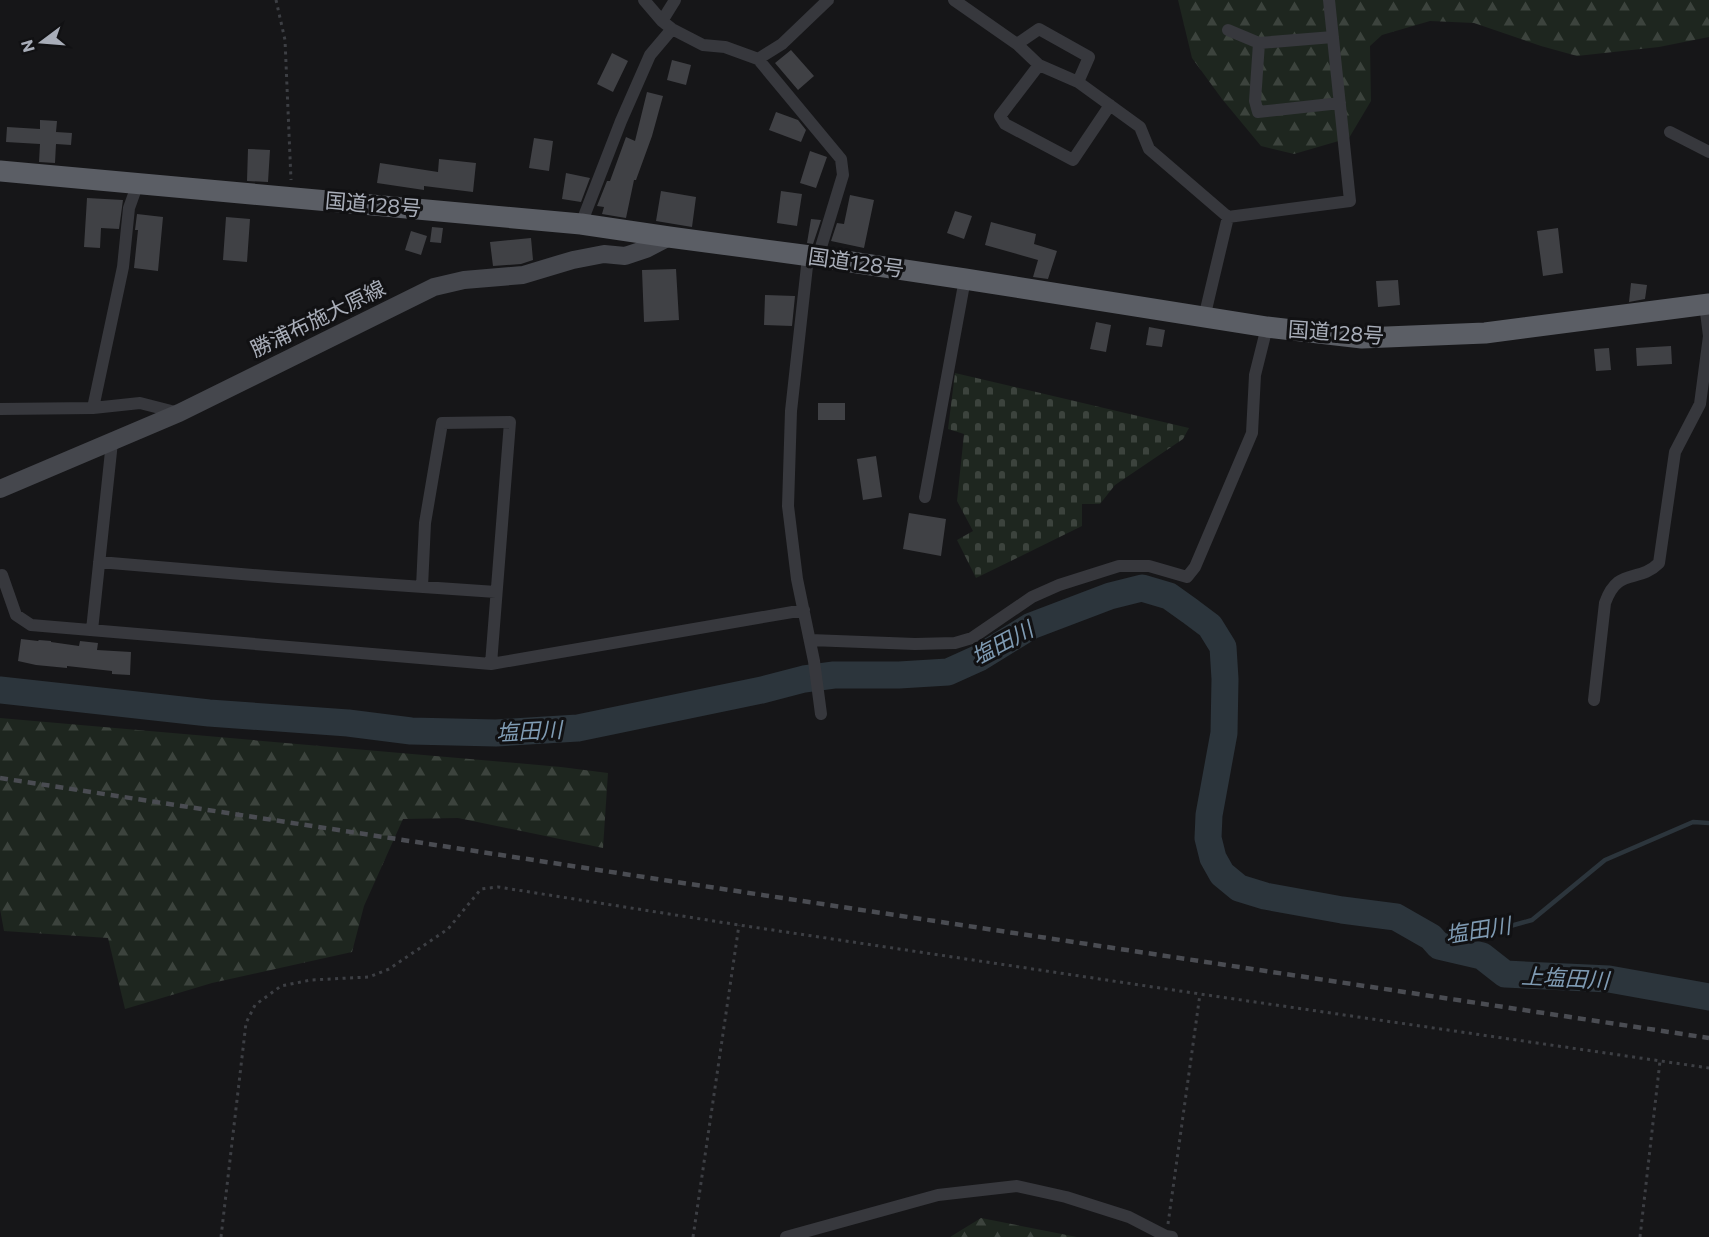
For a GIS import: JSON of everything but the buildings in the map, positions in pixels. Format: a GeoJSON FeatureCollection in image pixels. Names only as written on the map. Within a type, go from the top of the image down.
{"type":"FeatureCollection","features":[{"type":"Feature","properties":{"kind":"highway","name":"国道128号"},"geometry":{"type":"LineString","coordinates":[[0,171],[581,224],[965,279],[1204,318],[1362,338],[1485,333],[1707,304]]}},
{"type":"Feature","properties":{"kind":"main road","name":"勝浦布施大原線"},"geometry":{"type":"LineString","coordinates":[[0,489],[179,413],[434,287],[464,280],[523,275],[573,260],[604,254],[625,256],[646,249],[669,237]]}},
{"type":"Feature","properties":{"kind":"street"},"geometry":{"type":"LineString","coordinates":[[644,0],[672,29],[703,45],[725,47],[758,59],[842,159],[843,175],[813,257],[791,411],[788,506],[797,579],[814,661],[821,714]]}},
{"type":"Feature","properties":{"kind":"street"},"geometry":{"type":"LineString","coordinates":[[662,21],[675,0]]}},
{"type":"Feature","properties":{"kind":"street"},"geometry":{"type":"LineString","coordinates":[[758,59],[782,44],[828,0]]}},
{"type":"Feature","properties":{"kind":"street"},"geometry":{"type":"LineString","coordinates":[[954,0],[1017,44],[1039,64],[1078,82],[1140,127],[1149,149],[1228,217],[1350,201],[1329,0]]}},
{"type":"Feature","properties":{"kind":"street"},"geometry":{"type":"LineString","coordinates":[[581,224],[621,121],[650,55],[672,29]]}},
{"type":"Feature","properties":{"kind":"street"},"geometry":{"type":"LineString","coordinates":[[1017,44],[1039,29],[1089,57],[1078,82]]}},
{"type":"Feature","properties":{"kind":"street"},"geometry":{"type":"LineString","coordinates":[[1228,30],[1259,43],[1333,37]]}},
{"type":"Feature","properties":{"kind":"street"},"geometry":{"type":"LineString","coordinates":[[1259,43],[1255,101],[1258,112],[1340,103]]}},
{"type":"Feature","properties":{"kind":"street"},"geometry":{"type":"LineString","coordinates":[[1039,64],[1000,116],[1005,124],[1073,160],[1110,105]]}},
{"type":"Feature","properties":{"kind":"street"},"geometry":{"type":"LineString","coordinates":[[1670,132],[1709,152]]}},
{"type":"Feature","properties":{"kind":"street"},"geometry":{"type":"LineString","coordinates":[[93,408],[123,267],[129,208],[138,183]]}},
{"type":"Feature","properties":{"kind":"street"},"geometry":{"type":"LineString","coordinates":[[1204,318],[1228,217]]}},
{"type":"Feature","properties":{"kind":"street"},"geometry":{"type":"LineString","coordinates":[[925,497],[965,279]]}},
{"type":"Feature","properties":{"kind":"street"},"geometry":{"type":"LineString","coordinates":[[1594,700],[1605,603],[1612,587],[1622,579],[1649,571],[1659,563],[1675,452],[1700,404],[1708,336],[1707,304]]}},
{"type":"Feature","properties":{"kind":"street"},"geometry":{"type":"LineString","coordinates":[[810,640],[915,644],[955,643],[972,638],[1032,597],[1059,585],[1119,566],[1149,567],[1187,577],[1195,567],[1252,433],[1255,375],[1267,327]]}},
{"type":"Feature","properties":{"kind":"street"},"geometry":{"type":"LineString","coordinates":[[0,409],[93,408],[140,403],[179,413]]}},
{"type":"Feature","properties":{"kind":"street"},"geometry":{"type":"LineString","coordinates":[[422,587],[425,523],[442,423],[510,422],[491,664]]}},
{"type":"Feature","properties":{"kind":"street"},"geometry":{"type":"LineString","coordinates":[[92,630],[112,442]]}},
{"type":"Feature","properties":{"kind":"street"},"geometry":{"type":"LineString","coordinates":[[99,562],[496,592]]}},
{"type":"Feature","properties":{"kind":"street"},"geometry":{"type":"LineString","coordinates":[[2,575],[16,615],[31,625],[491,664],[804,610]]}},
{"type":"Feature","properties":{"kind":"street"},"geometry":{"type":"LineString","coordinates":[[786,1237],[938,1195],[1017,1186],[1066,1197],[1129,1216],[1169,1236]]}},
{"type":"Feature","properties":{"kind":"path"},"geometry":{"type":"LineString","coordinates":[[276,0],[285,40],[292,197]]}},
{"type":"Feature","properties":{"kind":"path"},"geometry":{"type":"LineString","coordinates":[[221,1237],[246,1023],[255,1005],[281,986],[311,980],[369,977],[389,969],[448,929],[481,889],[498,887],[1200,994],[1709,1068]]}},
{"type":"Feature","properties":{"kind":"path"},"geometry":{"type":"LineString","coordinates":[[693,1237],[739,925]]}},
{"type":"Feature","properties":{"kind":"path"},"geometry":{"type":"LineString","coordinates":[[1169,1236],[1200,994]]}},
{"type":"Feature","properties":{"kind":"path"},"geometry":{"type":"LineString","coordinates":[[1640,1237],[1660,1061]]}},
{"type":"Feature","properties":{"kind":"green space"},"geometry":{"type":"Polygon","coordinates":[[[1178,0],[1709,0],[1709,37],[1659,47],[1577,56],[1474,23],[1430,21],[1382,35],[1370,46],[1371,101],[1349,138],[1294,154],[1261,146],[1222,99],[1192,58],[1178,0]]]}},
{"type":"Feature","properties":{"kind":"green space"},"geometry":{"type":"Polygon","coordinates":[[[955,373],[1189,428],[1183,439],[1115,485],[1100,504],[1082,504],[1082,526],[976,578],[957,540],[973,531],[957,501],[964,434],[948,429],[955,373]]]}},
{"type":"Feature","properties":{"kind":"green space"},"geometry":{"type":"Polygon","coordinates":[[[0,718],[608,773],[603,848],[458,818],[403,819],[364,906],[352,952],[212,983],[125,1009],[108,938],[4,931],[0,909],[0,718]]]}},
{"type":"Feature","properties":{"kind":"green space"},"geometry":{"type":"Polygon","coordinates":[[[981,1218],[1077,1237],[950,1237],[981,1218]]]}},
{"type":"Feature","properties":{"kind":"waterway","name":"塩田川"},"geometry":{"type":"LineString","coordinates":[[0,690],[209,713],[348,723],[411,731],[496,733],[578,728],[762,690],[804,679],[834,675],[948,672],[979,658],[1031,626],[1110,596],[1142,588],[1169,596],[1190,611],[1210,626],[1223,647],[1224,733],[1209,815],[1208,838],[1213,858],[1222,874],[1239,888],[1265,896],[1396,917],[1431,937],[1439,946],[1482,956],[1505,974],[1609,979],[1709,997]]}},
{"type":"Feature","properties":{"kind":"waterway","name":"塩田川"},"geometry":{"type":"LineString","coordinates":[[1431,937],[1489,932],[1532,920],[1605,860],[1693,822],[1709,823]]}},
{"type":"Feature","properties":{"kind":"railway"},"geometry":{"type":"LineString","coordinates":[[0,778],[1709,1038]]}},
{"type":"Feature","properties":{"kind":"water label","name":"上塩田川"},"geometry":{"type":"Point","coordinates":[1565,978]}}]}
